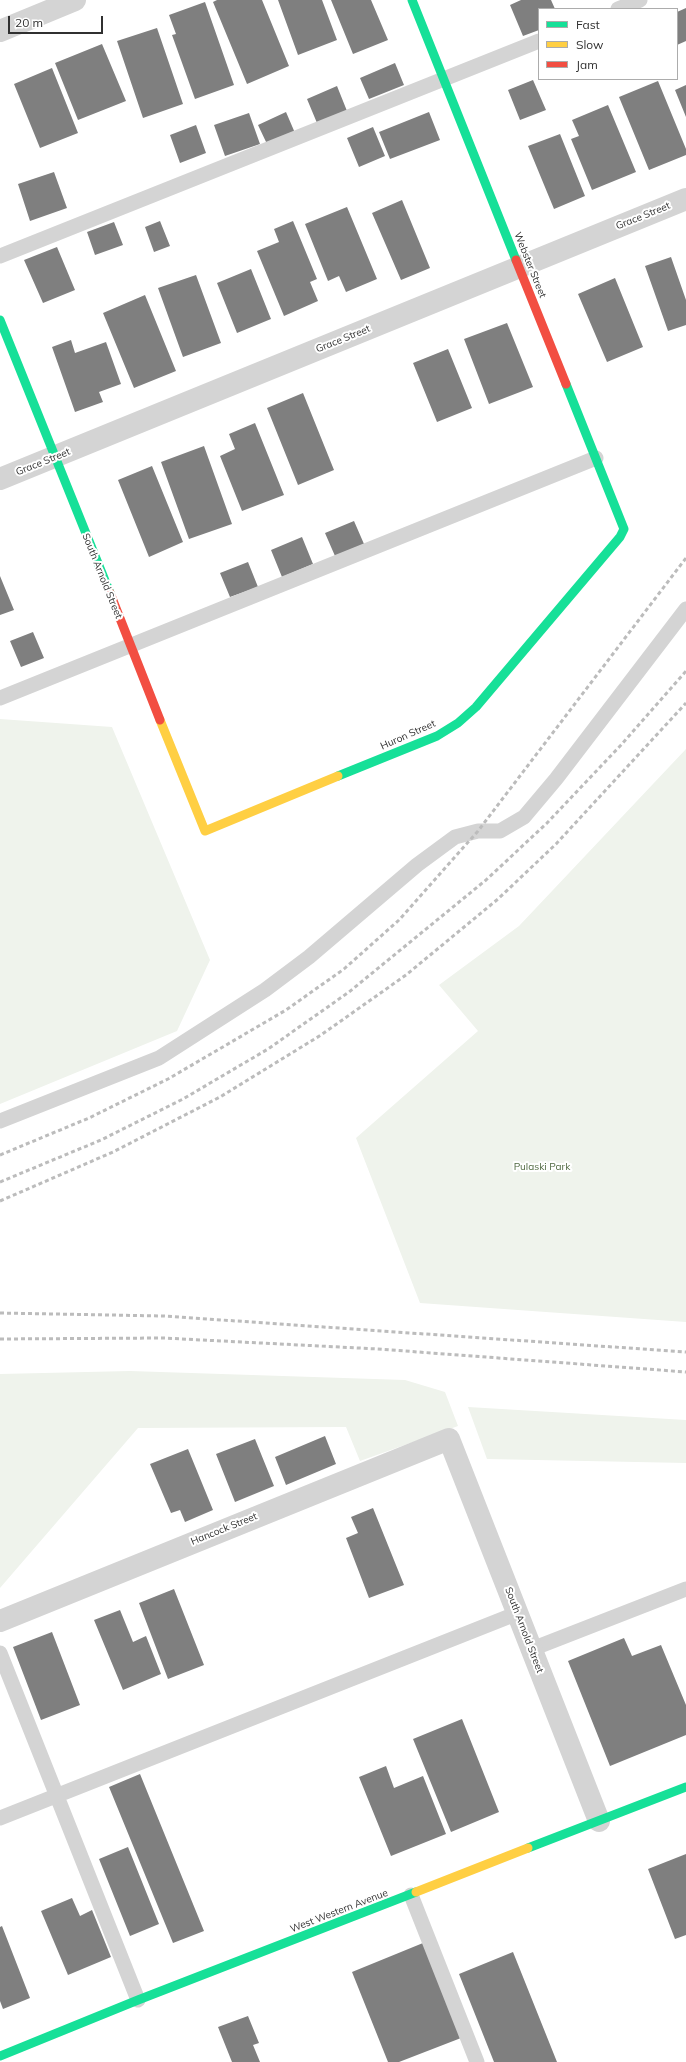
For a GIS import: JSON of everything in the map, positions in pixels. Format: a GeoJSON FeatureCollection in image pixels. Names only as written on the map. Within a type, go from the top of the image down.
{"type":"FeatureCollection","features":[{"type":"Feature","properties":{"kind":"street"},"geometry":{"type":"LineString","coordinates":[[0,30],[75,0]]}},
{"type":"Feature","properties":{"kind":"street","name":"Webster Street"},"geometry":{"type":"LineString","coordinates":[[412,0],[621,520],[624,529],[620,538]]}},
{"type":"Feature","properties":{"kind":"street","name":"Grace Street"},"geometry":{"type":"LineString","coordinates":[[0,480],[519,266],[686,199]]}},
{"type":"Feature","properties":{"kind":"street","name":"South Arnold Street"},"geometry":{"type":"LineString","coordinates":[[0,320],[205,831]]}},
{"type":"Feature","properties":{"kind":"street","name":"Huron Street"},"geometry":{"type":"LineString","coordinates":[[205,831],[437,736],[458,723],[476,707],[620,538]]}},
{"type":"Feature","properties":{"kind":"street","name":"South Arnold Street"},"geometry":{"type":"LineString","coordinates":[[449,1439],[599,1821]]}},
{"type":"Feature","properties":{"kind":"street","name":"Hancock Street"},"geometry":{"type":"LineString","coordinates":[[0,1621],[449,1439]]}},
{"type":"Feature","properties":{"kind":"street","name":"West Western Avenue"},"geometry":{"type":"LineString","coordinates":[[10,2056],[138,2000],[686,1787]]}},
{"type":"Feature","properties":{"kind":"lane"},"geometry":{"type":"LineString","coordinates":[[620,8],[640,0]]}},
{"type":"Feature","properties":{"kind":"lane"},"geometry":{"type":"LineString","coordinates":[[0,256],[538,41]]}},
{"type":"Feature","properties":{"kind":"lane"},"geometry":{"type":"LineString","coordinates":[[0,698],[131,647],[596,458]]}},
{"type":"Feature","properties":{"kind":"lane"},"geometry":{"type":"LineString","coordinates":[[0,1121],[159,1058],[265,990],[309,957],[417,865],[455,837],[478,832],[500,831],[524,817],[556,779],[686,609]]}},
{"type":"Feature","properties":{"kind":"lane"},"geometry":{"type":"LineString","coordinates":[[532,1649],[686,1589]]}},
{"type":"Feature","properties":{"kind":"lane"},"geometry":{"type":"LineString","coordinates":[[0,1818],[518,1613]]}},
{"type":"Feature","properties":{"kind":"lane"},"geometry":{"type":"LineString","coordinates":[[0,1653],[138,2000]]}},
{"type":"Feature","properties":{"kind":"lane"},"geometry":{"type":"LineString","coordinates":[[411,1895],[477,2062]]}},
{"type":"Feature","properties":{"kind":"green space"},"geometry":{"type":"Polygon","coordinates":[[[0,719],[112,727],[210,960],[177,1031],[0,1104],[0,719]]]}},
{"type":"Feature","properties":{"kind":"green space","name":"Pulaski Park"},"geometry":{"type":"Polygon","coordinates":[[[686,749],[686,1322],[420,1303],[356,1138],[478,1031],[439,985],[519,926],[686,749]]]}},
{"type":"Feature","properties":{"kind":"green space"},"geometry":{"type":"Polygon","coordinates":[[[130,1371],[405,1380],[445,1392],[458,1426],[360,1461],[346,1427],[138,1428],[0,1588],[0,1374],[130,1371]]]}},
{"type":"Feature","properties":{"kind":"green space"},"geometry":{"type":"Polygon","coordinates":[[[468,1407],[686,1420],[686,1463],[487,1459],[468,1407]]]}},
{"type":"Feature","properties":{"kind":"building"},"geometry":{"type":"Polygon","coordinates":[[[217,0],[262,0],[289,66],[247,84],[213,2],[217,0]]]}},
{"type":"Feature","properties":{"kind":"building"},"geometry":{"type":"Polygon","coordinates":[[[278,0],[322,0],[337,40],[298,55],[278,0]]]}},
{"type":"Feature","properties":{"kind":"building"},"geometry":{"type":"Polygon","coordinates":[[[331,0],[371,0],[388,40],[353,54],[331,0]]]}},
{"type":"Feature","properties":{"kind":"building"},"geometry":{"type":"Polygon","coordinates":[[[521,0],[551,0],[555,8],[538,8],[538,30],[523,36],[510,5],[521,0]]]}},
{"type":"Feature","properties":{"kind":"building"},"geometry":{"type":"Polygon","coordinates":[[[205,2],[234,85],[195,99],[172,35],[176,34],[169,15],[205,2]]]}},
{"type":"Feature","properties":{"kind":"building"},"geometry":{"type":"Polygon","coordinates":[[[686,8],[686,41],[678,45],[678,12],[686,8]]]}},
{"type":"Feature","properties":{"kind":"building"},"geometry":{"type":"Polygon","coordinates":[[[157,28],[183,104],[143,118],[117,41],[157,28]]]}},
{"type":"Feature","properties":{"kind":"building"},"geometry":{"type":"Polygon","coordinates":[[[102,44],[126,101],[78,120],[55,63],[102,44]]]}},
{"type":"Feature","properties":{"kind":"building"},"geometry":{"type":"Polygon","coordinates":[[[395,63],[404,85],[369,99],[360,78],[395,63]]]}},
{"type":"Feature","properties":{"kind":"building"},"geometry":{"type":"Polygon","coordinates":[[[52,68],[78,133],[40,148],[14,84],[52,68]]]}},
{"type":"Feature","properties":{"kind":"building"},"geometry":{"type":"Polygon","coordinates":[[[533,80],[546,110],[520,120],[508,90],[533,80]]]}},
{"type":"Feature","properties":{"kind":"building"},"geometry":{"type":"Polygon","coordinates":[[[658,81],[686,149],[686,155],[649,170],[619,97],[658,81]]]}},
{"type":"Feature","properties":{"kind":"building"},"geometry":{"type":"Polygon","coordinates":[[[686,85],[686,117],[675,90],[686,85]]]}},
{"type":"Feature","properties":{"kind":"building"},"geometry":{"type":"Polygon","coordinates":[[[337,86],[347,111],[317,123],[307,99],[337,86]]]}},
{"type":"Feature","properties":{"kind":"building"},"geometry":{"type":"Polygon","coordinates":[[[608,105],[636,172],[592,190],[571,139],[579,136],[572,120],[608,105]]]}},
{"type":"Feature","properties":{"kind":"building"},"geometry":{"type":"Polygon","coordinates":[[[286,112],[295,133],[267,144],[258,125],[286,112]]]}},
{"type":"Feature","properties":{"kind":"building"},"geometry":{"type":"Polygon","coordinates":[[[429,112],[440,140],[390,159],[379,132],[429,112]]]}},
{"type":"Feature","properties":{"kind":"building"},"geometry":{"type":"Polygon","coordinates":[[[249,113],[260,144],[225,156],[214,125],[249,113]]]}},
{"type":"Feature","properties":{"kind":"building"},"geometry":{"type":"Polygon","coordinates":[[[196,125],[206,153],[180,163],[170,135],[196,125]]]}},
{"type":"Feature","properties":{"kind":"building"},"geometry":{"type":"Polygon","coordinates":[[[373,127],[385,156],[359,167],[347,138],[373,127]]]}},
{"type":"Feature","properties":{"kind":"building"},"geometry":{"type":"Polygon","coordinates":[[[560,134],[585,196],[554,209],[528,146],[560,134]]]}},
{"type":"Feature","properties":{"kind":"building"},"geometry":{"type":"Polygon","coordinates":[[[54,172],[67,208],[30,221],[18,184],[54,172]]]}},
{"type":"Feature","properties":{"kind":"building"},"geometry":{"type":"Polygon","coordinates":[[[402,200],[430,268],[401,280],[372,213],[402,200]]]}},
{"type":"Feature","properties":{"kind":"building"},"geometry":{"type":"Polygon","coordinates":[[[347,207],[377,279],[346,292],[339,276],[328,281],[305,224],[347,207]]]}},
{"type":"Feature","properties":{"kind":"building"},"geometry":{"type":"Polygon","coordinates":[[[160,221],[170,246],[154,252],[145,227],[160,221]]]}},
{"type":"Feature","properties":{"kind":"building"},"geometry":{"type":"Polygon","coordinates":[[[293,221],[317,279],[310,282],[318,301],[284,316],[257,251],[279,242],[274,229],[293,221]]]}},
{"type":"Feature","properties":{"kind":"building"},"geometry":{"type":"Polygon","coordinates":[[[114,222],[123,245],[95,255],[87,232],[114,222]]]}},
{"type":"Feature","properties":{"kind":"building"},"geometry":{"type":"Polygon","coordinates":[[[57,247],[75,290],[43,303],[24,260],[57,247]]]}},
{"type":"Feature","properties":{"kind":"building"},"geometry":{"type":"Polygon","coordinates":[[[671,257],[686,300],[686,325],[668,331],[645,266],[671,257]]]}},
{"type":"Feature","properties":{"kind":"building"},"geometry":{"type":"Polygon","coordinates":[[[251,269],[271,319],[237,333],[217,283],[251,269]]]}},
{"type":"Feature","properties":{"kind":"building"},"geometry":{"type":"Polygon","coordinates":[[[196,275],[221,343],[183,357],[158,288],[196,275]]]}},
{"type":"Feature","properties":{"kind":"building"},"geometry":{"type":"Polygon","coordinates":[[[615,278],[643,347],[607,362],[578,294],[615,278]]]}},
{"type":"Feature","properties":{"kind":"building"},"geometry":{"type":"Polygon","coordinates":[[[145,295],[176,371],[134,388],[103,313],[145,295]]]}},
{"type":"Feature","properties":{"kind":"building"},"geometry":{"type":"Polygon","coordinates":[[[507,323],[533,387],[489,404],[464,339],[507,323]]]}},
{"type":"Feature","properties":{"kind":"building"},"geometry":{"type":"Polygon","coordinates":[[[71,340],[75,353],[106,342],[121,384],[99,392],[103,402],[75,412],[52,347],[71,340]]]}},
{"type":"Feature","properties":{"kind":"building"},"geometry":{"type":"Polygon","coordinates":[[[448,349],[472,408],[437,422],[413,363],[448,349]]]}},
{"type":"Feature","properties":{"kind":"building"},"geometry":{"type":"Polygon","coordinates":[[[303,393],[334,470],[298,485],[267,408],[303,393]]]}},
{"type":"Feature","properties":{"kind":"building"},"geometry":{"type":"Polygon","coordinates":[[[255,423],[284,495],[242,511],[220,456],[235,449],[229,434],[255,423]]]}},
{"type":"Feature","properties":{"kind":"building"},"geometry":{"type":"Polygon","coordinates":[[[204,446],[232,524],[189,539],[161,462],[204,446]]]}},
{"type":"Feature","properties":{"kind":"building"},"geometry":{"type":"Polygon","coordinates":[[[152,466],[183,542],[149,557],[118,480],[152,466]]]}},
{"type":"Feature","properties":{"kind":"building"},"geometry":{"type":"Polygon","coordinates":[[[354,521],[364,544],[335,556],[325,533],[354,521]]]}},
{"type":"Feature","properties":{"kind":"building"},"geometry":{"type":"Polygon","coordinates":[[[302,537],[313,564],[282,577],[271,550],[302,537]]]}},
{"type":"Feature","properties":{"kind":"building"},"geometry":{"type":"Polygon","coordinates":[[[248,562],[258,587],[230,597],[220,573],[248,562]]]}},
{"type":"Feature","properties":{"kind":"building"},"geometry":{"type":"Polygon","coordinates":[[[0,576],[14,610],[0,615],[0,576]]]}},
{"type":"Feature","properties":{"kind":"building"},"geometry":{"type":"Polygon","coordinates":[[[33,632],[44,658],[21,667],[10,641],[33,632]]]}},
{"type":"Feature","properties":{"kind":"building"},"geometry":{"type":"Polygon","coordinates":[[[325,1436],[336,1464],[286,1485],[275,1457],[325,1436]]]}},
{"type":"Feature","properties":{"kind":"building"},"geometry":{"type":"Polygon","coordinates":[[[255,1439],[274,1486],[235,1502],[216,1454],[255,1439]]]}},
{"type":"Feature","properties":{"kind":"building"},"geometry":{"type":"Polygon","coordinates":[[[188,1449],[213,1510],[185,1522],[180,1510],[171,1513],[150,1464],[188,1449]]]}},
{"type":"Feature","properties":{"kind":"building"},"geometry":{"type":"Polygon","coordinates":[[[373,1508],[404,1585],[369,1598],[346,1538],[358,1533],[351,1517],[373,1508]]]}},
{"type":"Feature","properties":{"kind":"building"},"geometry":{"type":"Polygon","coordinates":[[[174,1589],[204,1665],[168,1679],[139,1603],[174,1589]]]}},
{"type":"Feature","properties":{"kind":"building"},"geometry":{"type":"Polygon","coordinates":[[[120,1610],[133,1642],[146,1636],[161,1674],[123,1690],[94,1620],[120,1610]]]}},
{"type":"Feature","properties":{"kind":"building"},"geometry":{"type":"Polygon","coordinates":[[[52,1632],[80,1705],[41,1720],[13,1647],[52,1632]]]}},
{"type":"Feature","properties":{"kind":"building"},"geometry":{"type":"Polygon","coordinates":[[[624,1638],[632,1656],[661,1645],[686,1705],[686,1735],[610,1766],[568,1661],[624,1638]]]}},
{"type":"Feature","properties":{"kind":"building"},"geometry":{"type":"Polygon","coordinates":[[[462,1719],[499,1812],[451,1832],[413,1739],[462,1719]]]}},
{"type":"Feature","properties":{"kind":"building"},"geometry":{"type":"Polygon","coordinates":[[[386,1766],[394,1788],[423,1776],[446,1834],[391,1856],[359,1777],[386,1766]]]}},
{"type":"Feature","properties":{"kind":"building"},"geometry":{"type":"Polygon","coordinates":[[[140,1774],[204,1931],[173,1943],[109,1787],[140,1774]]]}},
{"type":"Feature","properties":{"kind":"building"},"geometry":{"type":"Polygon","coordinates":[[[128,1847],[159,1924],[130,1936],[99,1859],[128,1847]]]}},
{"type":"Feature","properties":{"kind":"building"},"geometry":{"type":"Polygon","coordinates":[[[686,1854],[686,1935],[675,1939],[648,1869],[686,1854]]]}},
{"type":"Feature","properties":{"kind":"building"},"geometry":{"type":"Polygon","coordinates":[[[72,1898],[80,1916],[92,1910],[111,1957],[68,1975],[41,1911],[72,1898]]]}},
{"type":"Feature","properties":{"kind":"building"},"geometry":{"type":"Polygon","coordinates":[[[2,1926],[30,1998],[3,2009],[0,2001],[0,1927],[2,1926]]]}},
{"type":"Feature","properties":{"kind":"building"},"geometry":{"type":"Polygon","coordinates":[[[423,1943],[461,2038],[399,2062],[388,2062],[352,1972],[423,1943]]]}},
{"type":"Feature","properties":{"kind":"building"},"geometry":{"type":"Polygon","coordinates":[[[513,1952],[557,2062],[494,2062],[459,1974],[513,1952]]]}},
{"type":"Feature","properties":{"kind":"building"},"geometry":{"type":"Polygon","coordinates":[[[248,2016],[259,2043],[253,2045],[260,2062],[232,2062],[218,2027],[248,2016]]]}},
{"type":"Feature","properties":{"kind":"railway"},"geometry":{"type":"LineString","coordinates":[[0,1155],[89,1118],[168,1079],[286,1010],[344,969],[399,920],[478,831],[686,558]]}},
{"type":"Feature","properties":{"kind":"railway"},"geometry":{"type":"LineString","coordinates":[[0,1182],[101,1140],[183,1099],[268,1049],[349,992],[486,880],[547,823],[621,745],[686,671]]}},
{"type":"Feature","properties":{"kind":"railway"},"geometry":{"type":"LineString","coordinates":[[0,1201],[113,1152],[220,1097],[321,1035],[406,975],[498,899],[556,844],[686,703]]}},
{"type":"Feature","properties":{"kind":"railway"},"geometry":{"type":"LineString","coordinates":[[0,1313],[164,1316],[686,1352]]}},
{"type":"Feature","properties":{"kind":"railway"},"geometry":{"type":"LineString","coordinates":[[0,1339],[163,1338],[378,1349],[686,1372]]}},
{"type":"Feature","properties":{"kind":"traffic: fast"},"geometry":{"type":"LineString","coordinates":[[412,0],[516,260]]}},
{"type":"Feature","properties":{"kind":"traffic: fast"},"geometry":{"type":"LineString","coordinates":[[0,320],[110,593]]}},
{"type":"Feature","properties":{"kind":"traffic: fast"},"geometry":{"type":"LineString","coordinates":[[338,776],[437,736],[458,723],[476,707],[620,537],[624,529],[566,384]]}},
{"type":"Feature","properties":{"kind":"traffic: fast"},"geometry":{"type":"LineString","coordinates":[[528,1848],[686,1787]]}},
{"type":"Feature","properties":{"kind":"traffic: fast"},"geometry":{"type":"LineString","coordinates":[[0,2056],[138,2000],[416,1892]]}},
{"type":"Feature","properties":{"kind":"traffic: slow"},"geometry":{"type":"LineString","coordinates":[[160,720],[205,831],[338,776]]}},
{"type":"Feature","properties":{"kind":"traffic: slow"},"geometry":{"type":"LineString","coordinates":[[416,1892],[528,1848]]}},
{"type":"Feature","properties":{"kind":"traffic: jam"},"geometry":{"type":"LineString","coordinates":[[516,260],[566,384]]}},
{"type":"Feature","properties":{"kind":"traffic: jam"},"geometry":{"type":"LineString","coordinates":[[110,593],[160,720]]}}]}
